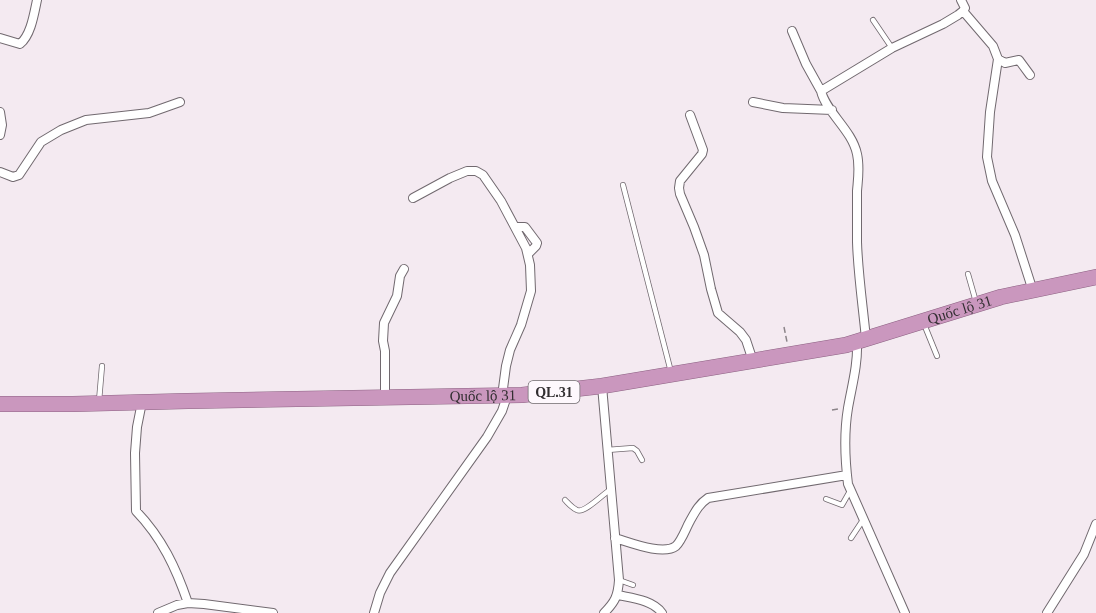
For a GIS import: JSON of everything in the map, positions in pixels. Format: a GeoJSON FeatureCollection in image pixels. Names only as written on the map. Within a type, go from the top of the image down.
{"type":"FeatureCollection","features":[{"type":"Feature","properties":{"kind":"highway","name":"Quốc lộ 31"},"geometry":{"type":"LineString","coordinates":[[0,404],[505,396],[602,386],[846,345],[1001,297],[1096,277]]}},
{"type":"Feature","properties":{"kind":"street"},"geometry":{"type":"LineString","coordinates":[[0,38],[20,44],[22,42],[28,32],[37,0]]}},
{"type":"Feature","properties":{"kind":"street"},"geometry":{"type":"LineString","coordinates":[[821,91],[892,48],[943,24],[963,11],[965,8],[961,0]]}},
{"type":"Feature","properties":{"kind":"street"},"geometry":{"type":"LineString","coordinates":[[963,11],[993,46],[998,59],[990,112],[987,157],[992,181],[1015,235],[1033,291]]}},
{"type":"Feature","properties":{"kind":"street"},"geometry":{"type":"LineString","coordinates":[[792,31],[822,94],[853,141],[857,153],[859,168],[857,243],[861,340],[848,408],[847,475],[850,491],[905,613]]}},
{"type":"Feature","properties":{"kind":"street"},"geometry":{"type":"LineString","coordinates":[[998,59],[1005,63],[1019,60],[1030,75]]}},
{"type":"Feature","properties":{"kind":"street"},"geometry":{"type":"LineString","coordinates":[[0,172],[13,177],[19,175],[41,142],[61,130],[86,120],[149,113],[180,102]]}},
{"type":"Feature","properties":{"kind":"street"},"geometry":{"type":"LineString","coordinates":[[753,102],[783,108],[832,111]]}},
{"type":"Feature","properties":{"kind":"street"},"geometry":{"type":"LineString","coordinates":[[0,112],[2,125],[0,135]]}},
{"type":"Feature","properties":{"kind":"street"},"geometry":{"type":"LineString","coordinates":[[690,115],[703,150],[680,181],[680,194],[704,255],[718,313],[746,340],[753,361]]}},
{"type":"Feature","properties":{"kind":"street"},"geometry":{"type":"LineString","coordinates":[[374,613],[380,593],[390,573],[487,437],[502,411],[506,366],[531,291],[528,254],[515,227],[483,175],[476,171],[467,171],[413,198]]}},
{"type":"Feature","properties":{"kind":"street"},"geometry":{"type":"LineString","coordinates":[[385,398],[384,323],[397,296],[400,276],[404,269]]}},
{"type":"Feature","properties":{"kind":"street"},"geometry":{"type":"LineString","coordinates":[[602,386],[619,580],[618,595],[604,613]]}},
{"type":"Feature","properties":{"kind":"street"},"geometry":{"type":"LineString","coordinates":[[142,402],[135,453],[136,511],[161,540],[183,588],[183,607]]}},
{"type":"Feature","properties":{"kind":"street"},"geometry":{"type":"LineString","coordinates":[[615,538],[658,550],[670,549],[679,541],[702,502],[708,498],[847,475]]}},
{"type":"Feature","properties":{"kind":"street"},"geometry":{"type":"LineString","coordinates":[[1047,613],[1084,554],[1096,524]]}},
{"type":"Feature","properties":{"kind":"street"},"geometry":{"type":"LineString","coordinates":[[618,595],[645,601],[657,607],[662,613]]}},
{"type":"Feature","properties":{"kind":"street"},"geometry":{"type":"LineString","coordinates":[[158,613],[204,604],[273,613]]}},
{"type":"Feature","properties":{"kind":"lane"},"geometry":{"type":"LineString","coordinates":[[873,20],[892,48]]}},
{"type":"Feature","properties":{"kind":"lane"},"geometry":{"type":"LineString","coordinates":[[623,185],[671,375]]}},
{"type":"Feature","properties":{"kind":"lane"},"geometry":{"type":"LineString","coordinates":[[968,274],[977,305]]}},
{"type":"Feature","properties":{"kind":"lane"},"geometry":{"type":"LineString","coordinates":[[923,322],[937,356]]}},
{"type":"Feature","properties":{"kind":"lane"},"geometry":{"type":"LineString","coordinates":[[99,404],[102,366]]}},
{"type":"Feature","properties":{"kind":"lane"},"geometry":{"type":"LineString","coordinates":[[608,450],[633,448],[642,459]]}},
{"type":"Feature","properties":{"kind":"lane"},"geometry":{"type":"LineString","coordinates":[[565,500],[576,510],[581,511],[611,489]]}},
{"type":"Feature","properties":{"kind":"lane"},"geometry":{"type":"LineString","coordinates":[[826,499],[842,505],[850,491]]}},
{"type":"Feature","properties":{"kind":"lane"},"geometry":{"type":"LineString","coordinates":[[851,538],[863,520]]}},
{"type":"Feature","properties":{"kind":"lane"},"geometry":{"type":"LineString","coordinates":[[619,580],[633,585]]}},
{"type":"Feature","properties":{"kind":"path"},"geometry":{"type":"LineString","coordinates":[[784,327],[789,355]]}}]}
